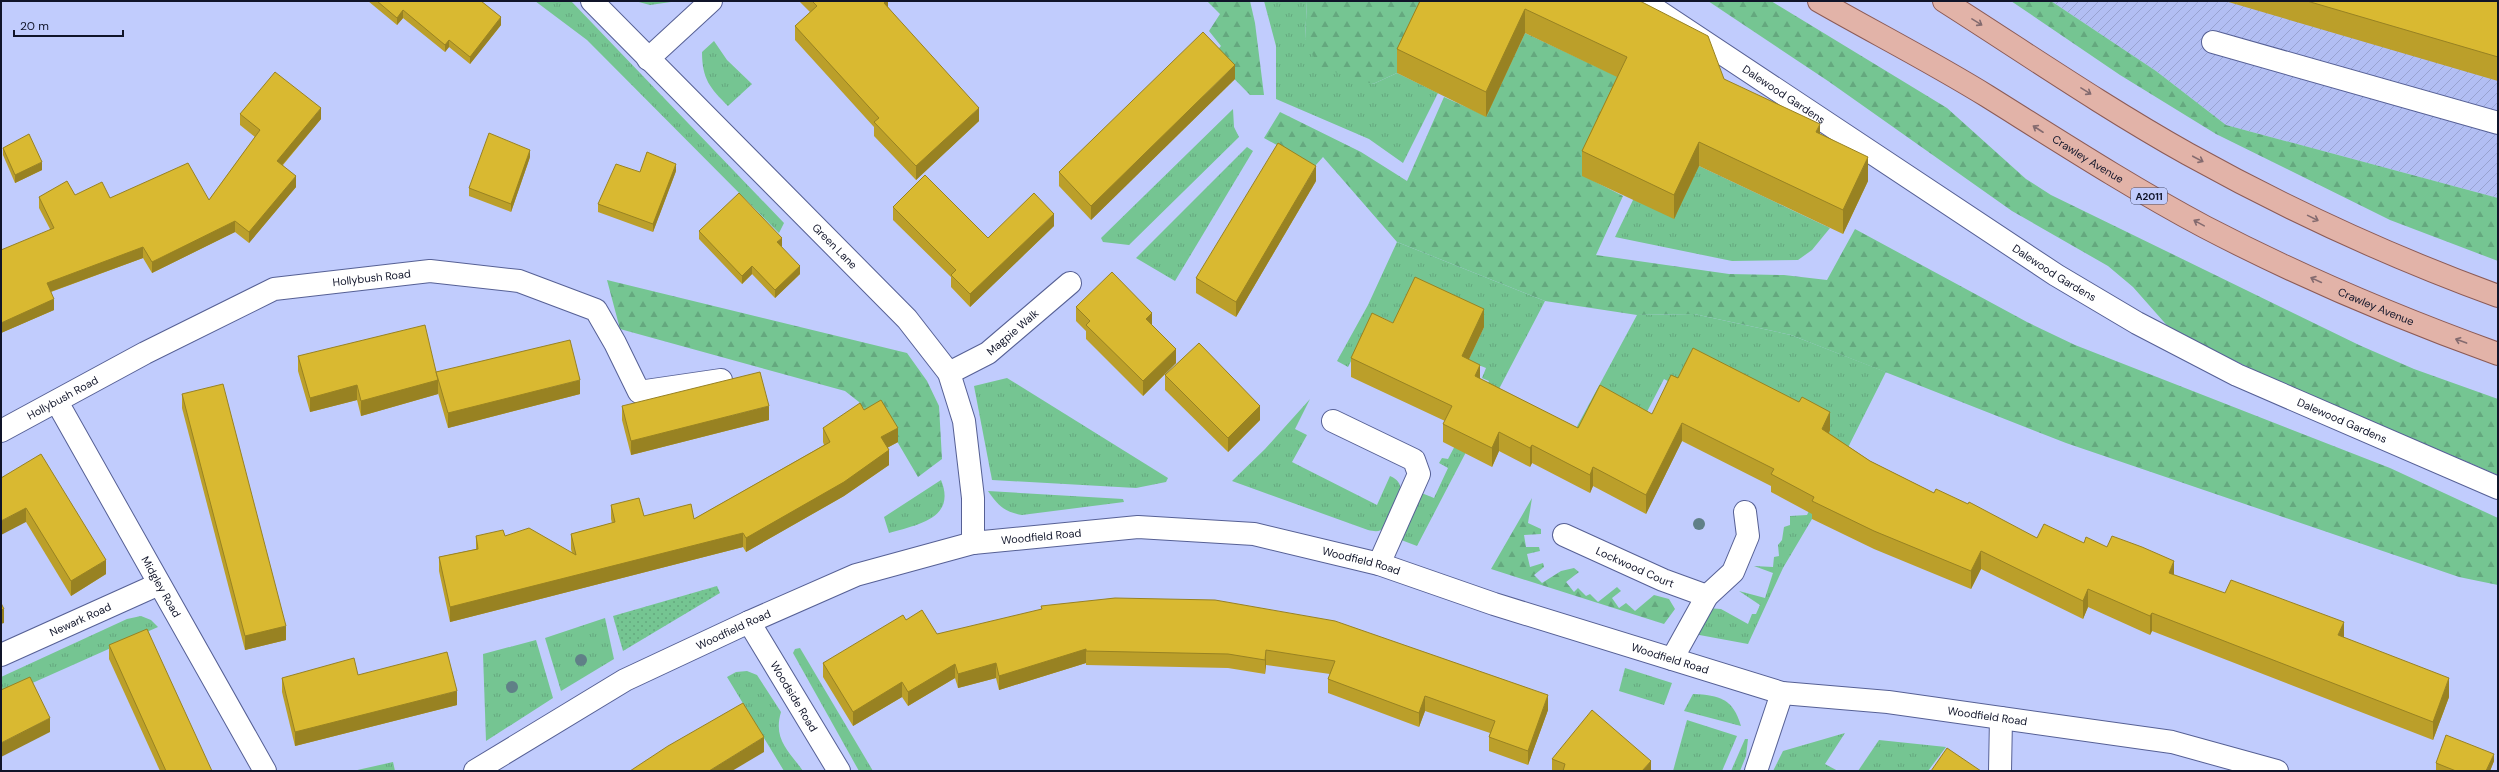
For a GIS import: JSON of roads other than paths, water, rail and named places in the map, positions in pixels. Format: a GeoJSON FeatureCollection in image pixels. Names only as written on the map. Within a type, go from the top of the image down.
{"type":"FeatureCollection","features":[{"type":"Feature","properties":{"kind":"main road","name":"Crawley Avenue"},"geometry":{"type":"LineString","coordinates":[[1819,1],[1985,95],[2127,183],[2205,227],[2351,296],[2425,328],[2498,354]]}},
{"type":"Feature","properties":{"kind":"main road"},"geometry":{"type":"LineString","coordinates":[[1944,1],[2126,116],[2187,153],[2243,183],[2321,222],[2387,252],[2498,296]]}},
{"type":"Feature","properties":{"kind":"street","name":"Green Lane"},"geometry":{"type":"LineString","coordinates":[[592,1],[907,319],[949,374],[964,421],[974,498],[973,543]]}},
{"type":"Feature","properties":{"kind":"street"},"geometry":{"type":"LineString","coordinates":[[648,59],[711,1]]}},
{"type":"Feature","properties":{"kind":"street","name":"Dalewood Gardens"},"geometry":{"type":"LineString","coordinates":[[1643,1],[2050,271],[2137,324],[2237,375],[2498,488]]}},
{"type":"Feature","properties":{"kind":"street"},"geometry":{"type":"LineString","coordinates":[[2213,42],[2498,123]]}},
{"type":"Feature","properties":{"kind":"street","name":"Hollybush Road"},"geometry":{"type":"LineString","coordinates":[[1,431],[145,353],[274,289],[430,271],[519,281],[596,310],[615,343],[639,392],[721,380]]}},
{"type":"Feature","properties":{"kind":"street","name":"Magpie Walk"},"geometry":{"type":"LineString","coordinates":[[949,374],[988,353],[1070,284]]}},
{"type":"Feature","properties":{"kind":"street","name":"Midgley Road"},"geometry":{"type":"LineString","coordinates":[[57,402],[265,771]]}},
{"type":"Feature","properties":{"kind":"street"},"geometry":{"type":"LineString","coordinates":[[1333,421],[1414,460],[1419,474],[1379,564]]}},
{"type":"Feature","properties":{"kind":"street"},"geometry":{"type":"LineString","coordinates":[[1672,659],[1707,596],[1733,572],[1748,536],[1745,512]]}},
{"type":"Feature","properties":{"kind":"street","name":"Woodfield Road"},"geometry":{"type":"LineString","coordinates":[[475,771],[625,680],[748,622],[856,575],[973,543],[1138,527],[1254,534],[1379,564],[1494,604],[1782,693],[1888,702],[2172,742],[2277,771]]}},
{"type":"Feature","properties":{"kind":"street","name":"Lockwood Court"},"geometry":{"type":"LineString","coordinates":[[1564,535],[1664,580],[1707,596]]}},
{"type":"Feature","properties":{"kind":"street","name":"Newark Road"},"geometry":{"type":"LineString","coordinates":[[1,655],[159,584]]}},
{"type":"Feature","properties":{"kind":"street","name":"Woodside Road"},"geometry":{"type":"LineString","coordinates":[[748,622],[839,771]]}},
{"type":"Feature","properties":{"kind":"street"},"geometry":{"type":"LineString","coordinates":[[1756,771],[1782,693]]}},
{"type":"Feature","properties":{"kind":"street"},"geometry":{"type":"LineString","coordinates":[[2000,771],[2001,718]]}}]}
